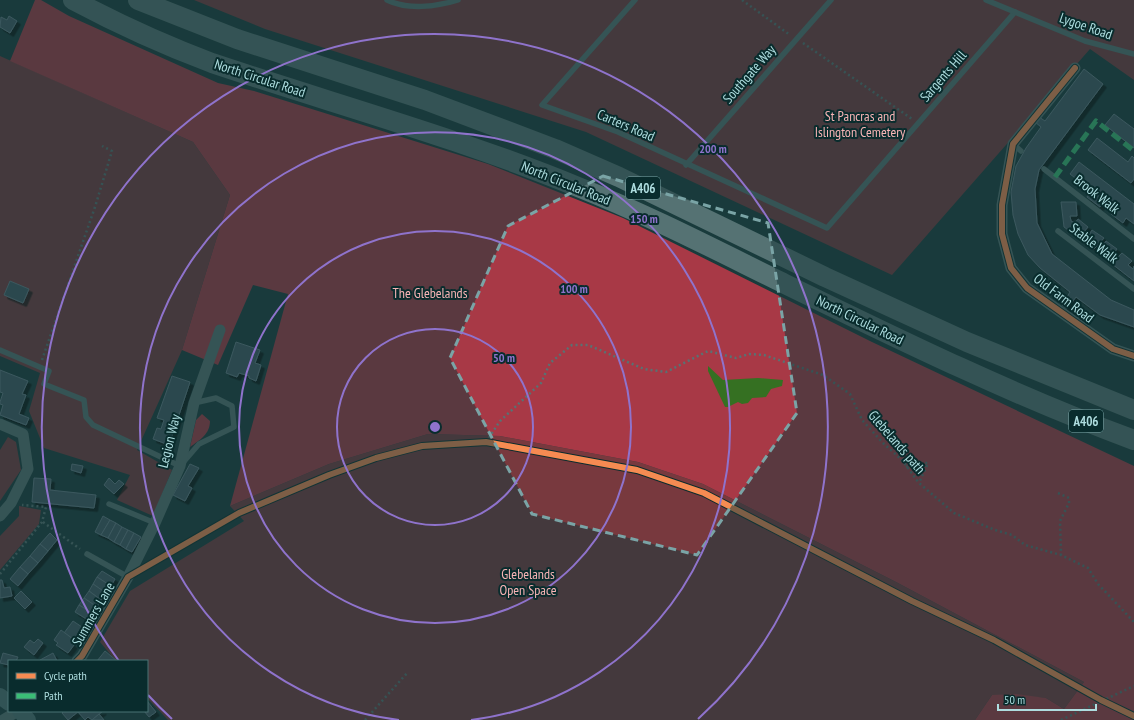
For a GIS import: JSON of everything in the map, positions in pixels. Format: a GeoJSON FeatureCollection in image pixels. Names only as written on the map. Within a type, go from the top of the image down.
{"type":"FeatureCollection","features":[{"type":"Feature","properties":{"kind":"highway","name":"North Circular Road"},"geometry":{"type":"LineString","coordinates":[[73,0],[115,23],[169,47],[212,63],[488,152],[578,186],[640,214],[942,359],[1038,402],[1134,440]]}},
{"type":"Feature","properties":{"kind":"highway","name":"North Circular Road"},"geometry":{"type":"LineString","coordinates":[[138,0],[237,39],[426,100],[555,149],[639,186],[825,277],[967,342],[1134,410]]}},
{"type":"Feature","properties":{"kind":"street","name":"Old Farm Road"},"geometry":{"type":"LineString","coordinates":[[1076,68],[1017,147],[1002,212],[1002,234],[1011,268],[1032,292],[1113,349],[1134,356]]}},
{"type":"Feature","properties":{"kind":"street","name":"Legion Way"},"geometry":{"type":"LineString","coordinates":[[128,577],[155,523],[180,466],[194,403],[220,330]]}},
{"type":"Feature","properties":{"kind":"street"},"geometry":{"type":"LineString","coordinates":[[0,424],[23,434],[28,469],[11,503],[0,516]]}},
{"type":"Feature","properties":{"kind":"street","name":"Summers Lane"},"geometry":{"type":"LineString","coordinates":[[78,660],[82,656],[128,577]]}},
{"type":"Feature","properties":{"kind":"street"},"geometry":{"type":"LineString","coordinates":[[3,720],[17,712]]}},
{"type":"Feature","properties":{"kind":"street"},"geometry":{"type":"LineString","coordinates":[[20,712],[28,720]]}},
{"type":"Feature","properties":{"kind":"lane"},"geometry":{"type":"LineString","coordinates":[[387,0],[397,5],[448,3],[458,0]]}},
{"type":"Feature","properties":{"kind":"lane","name":"Carters Road"},"geometry":{"type":"LineString","coordinates":[[635,0],[542,105],[618,132],[686,165],[827,228]]}},
{"type":"Feature","properties":{"kind":"lane","name":"Southgate Way"},"geometry":{"type":"LineString","coordinates":[[686,165],[831,0]]}},
{"type":"Feature","properties":{"kind":"lane","name":"Lygoe Road"},"geometry":{"type":"LineString","coordinates":[[986,0],[1085,41],[1134,54]]}},
{"type":"Feature","properties":{"kind":"lane","name":"Sargents Hill"},"geometry":{"type":"LineString","coordinates":[[827,228],[1015,12]]}},
{"type":"Feature","properties":{"kind":"lane","name":"Brook Walk"},"geometry":{"type":"LineString","coordinates":[[1044,169],[1134,239]]}},
{"type":"Feature","properties":{"kind":"lane","name":"Stable Walk"},"geometry":{"type":"LineString","coordinates":[[1058,231],[1134,289]]}},
{"type":"Feature","properties":{"kind":"lane"},"geometry":{"type":"LineString","coordinates":[[0,350],[49,371],[44,384],[84,400],[86,417],[93,425],[180,466],[199,444],[234,427],[232,406],[216,398],[194,403]]}},
{"type":"Feature","properties":{"kind":"lane"},"geometry":{"type":"LineString","coordinates":[[109,504],[155,523]]}},
{"type":"Feature","properties":{"kind":"lane"},"geometry":{"type":"LineString","coordinates":[[87,554],[128,577]]}},
{"type":"Feature","properties":{"kind":"path"},"geometry":{"type":"LineString","coordinates":[[742,0],[918,124]]}},
{"type":"Feature","properties":{"kind":"path"},"geometry":{"type":"LineString","coordinates":[[40,368],[95,207],[112,151],[102,146]]}},
{"type":"Feature","properties":{"kind":"path"},"geometry":{"type":"LineString","coordinates":[[478,442],[494,444]]}},
{"type":"Feature","properties":{"kind":"path"},"geometry":{"type":"LineString","coordinates":[[906,467],[917,463],[928,463],[919,483]]}},
{"type":"Feature","properties":{"kind":"path"},"geometry":{"type":"LineString","coordinates":[[1058,493],[1069,498],[1069,503],[1060,520],[1061,555]]}},
{"type":"Feature","properties":{"kind":"path"},"geometry":{"type":"LineString","coordinates":[[0,574],[42,522],[46,507],[11,503]]}},
{"type":"Feature","properties":{"kind":"path"},"geometry":{"type":"LineString","coordinates":[[42,522],[87,554]]}},
{"type":"Feature","properties":{"kind":"path"},"geometry":{"type":"LineString","coordinates":[[365,720],[408,672]]}},
{"type":"Feature","properties":{"kind":"path"},"geometry":{"type":"LineString","coordinates":[[1061,720],[1101,700],[1134,686]]}},
{"type":"Feature","properties":{"kind":"path"},"geometry":{"type":"LineString","coordinates":[[1094,696],[1114,706]]}},
{"type":"Feature","properties":{"kind":"highlighted area"},"geometry":{"type":"Polygon","coordinates":[[[603,176],[768,223],[797,413],[697,555],[532,514],[450,358],[508,226],[603,176]]]}},
{"type":"Feature","properties":{"kind":"green space","name":"The Glebelands"},"geometry":{"type":"Polygon","coordinates":[[[35,0],[41,0],[69,16],[218,83],[254,91],[488,164],[623,218],[872,342],[1134,466],[1134,720],[975,720],[992,695],[1016,694],[1046,698],[1064,709],[1084,682],[896,582],[703,484],[638,462],[500,436],[428,434],[329,464],[230,506],[288,294],[253,285],[218,365],[182,350],[230,195],[193,142],[10,61],[35,0]]]}},
{"type":"Feature","properties":{"kind":"green space","name":"St Pancras and Islington Cemetery"},"geometry":{"type":"Polygon","coordinates":[[[194,0],[1134,0],[1134,80],[1090,49],[892,275],[586,132],[265,29],[194,0]]]}},
{"type":"Feature","properties":{"kind":"green space"},"geometry":{"type":"Polygon","coordinates":[[[0,56],[193,142],[230,195],[182,350],[137,450],[172,470],[153,516],[117,500],[130,475],[44,448],[29,411],[40,373],[0,356],[0,56]]]}},
{"type":"Feature","properties":{"kind":"green space"},"geometry":{"type":"Polygon","coordinates":[[[202,414],[210,421],[210,426],[204,436],[190,447],[196,420],[202,414]]]}},
{"type":"Feature","properties":{"kind":"green space","name":"Glebelands Open Space"},"geometry":{"type":"Polygon","coordinates":[[[428,434],[500,436],[638,462],[703,484],[896,582],[1084,682],[1064,709],[1046,698],[992,695],[975,720],[168,720],[148,699],[148,660],[115,660],[100,642],[130,591],[244,521],[230,506],[329,464],[428,434]]]}},
{"type":"Feature","properties":{"kind":"green space"},"geometry":{"type":"Polygon","coordinates":[[[8,437],[16,442],[21,470],[0,501],[0,450],[8,437]]]}},
{"type":"Feature","properties":{"kind":"green space"},"geometry":{"type":"Polygon","coordinates":[[[19,506],[41,510],[39,524],[0,570],[0,536],[19,516],[19,506]]]}},
{"type":"Feature","properties":{"kind":"shaded area"},"geometry":{"type":"Polygon","coordinates":[[[708,366],[723,380],[758,378],[783,380],[782,386],[771,389],[766,397],[752,398],[748,403],[742,404],[738,402],[725,407],[708,371],[708,366]]]}},
{"type":"Feature","properties":{"kind":"building"},"geometry":{"type":"Polygon","coordinates":[[[9,16],[17,21],[10,33],[0,27],[1,17],[7,20],[9,16]]]}},
{"type":"Feature","properties":{"kind":"building"},"geometry":{"type":"Polygon","coordinates":[[[1084,69],[1103,84],[1039,170],[1035,189],[1037,223],[1052,254],[1111,300],[1134,310],[1134,327],[1100,315],[1076,297],[1067,309],[1062,305],[1070,292],[1040,268],[1028,255],[1018,234],[1013,215],[1011,192],[1016,166],[1026,148],[1041,127],[1035,122],[1039,117],[1045,121],[1084,69]]]}},
{"type":"Feature","properties":{"kind":"building"},"geometry":{"type":"Polygon","coordinates":[[[1114,114],[1134,129],[1134,148],[1105,125],[1114,114]]]}},
{"type":"Feature","properties":{"kind":"building"},"geometry":{"type":"Polygon","coordinates":[[[1097,138],[1128,162],[1132,156],[1134,158],[1134,179],[1131,183],[1088,150],[1097,138]]]}},
{"type":"Feature","properties":{"kind":"building"},"geometry":{"type":"Polygon","coordinates":[[[1079,162],[1134,204],[1134,224],[1126,218],[1123,223],[1111,214],[1115,209],[1104,201],[1100,207],[1087,197],[1091,190],[1070,174],[1079,162]]]}},
{"type":"Feature","properties":{"kind":"building"},"geometry":{"type":"Polygon","coordinates":[[[1061,202],[1076,202],[1077,216],[1070,216],[1071,221],[1075,223],[1078,219],[1088,227],[1084,232],[1089,235],[1092,230],[1104,238],[1094,249],[1064,227],[1061,202]]]}},
{"type":"Feature","properties":{"kind":"building"},"geometry":{"type":"Polygon","coordinates":[[[1106,241],[1117,249],[1113,254],[1118,257],[1122,253],[1132,261],[1128,265],[1133,269],[1134,266],[1134,281],[1098,253],[1106,241]]]}},
{"type":"Feature","properties":{"kind":"building"},"geometry":{"type":"Polygon","coordinates":[[[10,281],[29,289],[23,303],[4,295],[10,281]]]}},
{"type":"Feature","properties":{"kind":"building"},"geometry":{"type":"Polygon","coordinates":[[[236,342],[260,350],[255,363],[261,365],[256,381],[249,378],[249,376],[239,373],[237,377],[226,373],[236,342]]]}},
{"type":"Feature","properties":{"kind":"building"},"geometry":{"type":"Polygon","coordinates":[[[0,370],[28,381],[22,394],[26,395],[19,414],[29,418],[26,425],[0,415],[3,405],[0,404],[0,402],[3,393],[0,392],[0,370]]]}},
{"type":"Feature","properties":{"kind":"building"},"geometry":{"type":"Polygon","coordinates":[[[172,376],[190,382],[169,445],[153,439],[157,428],[161,429],[164,420],[157,418],[172,376]]]}},
{"type":"Feature","properties":{"kind":"building"},"geometry":{"type":"Polygon","coordinates":[[[72,464],[83,466],[81,473],[71,470],[72,464]]]}},
{"type":"Feature","properties":{"kind":"building"},"geometry":{"type":"Polygon","coordinates":[[[190,464],[199,468],[188,486],[192,488],[185,501],[173,495],[190,464]]]}},
{"type":"Feature","properties":{"kind":"building"},"geometry":{"type":"Polygon","coordinates":[[[34,478],[51,479],[50,490],[96,495],[94,508],[32,502],[34,478]]]}},
{"type":"Feature","properties":{"kind":"building"},"geometry":{"type":"Polygon","coordinates":[[[109,478],[115,484],[119,480],[124,484],[114,494],[104,485],[109,478]]]}},
{"type":"Feature","properties":{"kind":"building"},"geometry":{"type":"Polygon","coordinates":[[[103,516],[110,520],[101,535],[95,532],[103,516]]]}},
{"type":"Feature","properties":{"kind":"building"},"geometry":{"type":"Polygon","coordinates":[[[110,520],[116,523],[108,538],[101,535],[110,520]]]}},
{"type":"Feature","properties":{"kind":"building"},"geometry":{"type":"Polygon","coordinates":[[[116,523],[122,527],[114,542],[108,538],[116,523]]]}},
{"type":"Feature","properties":{"kind":"building"},"geometry":{"type":"Polygon","coordinates":[[[122,527],[128,530],[120,545],[114,542],[122,527]]]}},
{"type":"Feature","properties":{"kind":"building"},"geometry":{"type":"Polygon","coordinates":[[[128,530],[134,533],[126,549],[120,545],[128,530]]]}},
{"type":"Feature","properties":{"kind":"building"},"geometry":{"type":"Polygon","coordinates":[[[50,533],[57,540],[48,551],[40,544],[50,533]]]}},
{"type":"Feature","properties":{"kind":"building"},"geometry":{"type":"Polygon","coordinates":[[[134,533],[141,537],[132,552],[126,549],[134,533]]]}},
{"type":"Feature","properties":{"kind":"building"},"geometry":{"type":"Polygon","coordinates":[[[40,544],[48,551],[38,563],[30,556],[40,544]]]}},
{"type":"Feature","properties":{"kind":"building"},"geometry":{"type":"Polygon","coordinates":[[[30,556],[38,563],[28,574],[20,567],[30,556]]]}},
{"type":"Feature","properties":{"kind":"building"},"geometry":{"type":"Polygon","coordinates":[[[20,567],[28,574],[18,586],[10,579],[20,567]]]}},
{"type":"Feature","properties":{"kind":"building"},"geometry":{"type":"Polygon","coordinates":[[[102,571],[115,579],[111,586],[97,577],[102,571]]]}},
{"type":"Feature","properties":{"kind":"building"},"geometry":{"type":"Polygon","coordinates":[[[97,577],[111,586],[106,593],[93,584],[97,577]]]}},
{"type":"Feature","properties":{"kind":"building"},"geometry":{"type":"Polygon","coordinates":[[[0,580],[2,580],[4,588],[10,587],[12,596],[0,598],[0,580]]]}},
{"type":"Feature","properties":{"kind":"building"},"geometry":{"type":"Polygon","coordinates":[[[93,584],[106,593],[101,600],[89,591],[93,584]]]}},
{"type":"Feature","properties":{"kind":"building"},"geometry":{"type":"Polygon","coordinates":[[[21,591],[32,602],[25,609],[14,598],[21,591]]]}},
{"type":"Feature","properties":{"kind":"building"},"geometry":{"type":"Polygon","coordinates":[[[89,591],[101,600],[97,607],[84,598],[89,591]]]}},
{"type":"Feature","properties":{"kind":"building"},"geometry":{"type":"Polygon","coordinates":[[[84,598],[97,607],[92,613],[79,605],[84,598]]]}},
{"type":"Feature","properties":{"kind":"building"},"geometry":{"type":"Polygon","coordinates":[[[79,605],[92,613],[88,620],[75,612],[79,605]]]}},
{"type":"Feature","properties":{"kind":"building"},"geometry":{"type":"Polygon","coordinates":[[[73,621],[85,629],[79,638],[76,636],[73,639],[64,633],[73,621]]]}},
{"type":"Feature","properties":{"kind":"building"},"geometry":{"type":"Polygon","coordinates":[[[61,630],[73,639],[71,643],[74,645],[68,653],[56,645],[58,643],[54,640],[61,630]]]}},
{"type":"Feature","properties":{"kind":"building"},"geometry":{"type":"Polygon","coordinates":[[[38,639],[43,643],[34,655],[24,647],[30,640],[34,643],[38,639]]]}},
{"type":"Feature","properties":{"kind":"building"},"geometry":{"type":"Polygon","coordinates":[[[105,651],[116,660],[98,660],[105,651]]]}},
{"type":"Feature","properties":{"kind":"building"},"geometry":{"type":"Polygon","coordinates":[[[3,653],[18,657],[16,660],[8,660],[8,665],[0,663],[3,653]]]}},
{"type":"Feature","properties":{"kind":"building"},"geometry":{"type":"Polygon","coordinates":[[[53,653],[56,660],[40,660],[53,653]]]}},
{"type":"Feature","properties":{"kind":"building"},"geometry":{"type":"Polygon","coordinates":[[[148,702],[156,712],[149,717],[145,712],[148,712],[148,702]]]}},
{"type":"Feature","properties":{"kind":"building"},"geometry":{"type":"Polygon","coordinates":[[[63,712],[78,712],[68,720],[62,713],[63,712]]]}},
{"type":"Feature","properties":{"kind":"building"},"geometry":{"type":"Polygon","coordinates":[[[78,712],[102,712],[92,720],[88,717],[85,720],[78,712]]]}},
{"type":"Feature","properties":{"kind":"building"},"geometry":{"type":"Polygon","coordinates":[[[99,714],[104,720],[92,720],[99,714]]]}},
{"type":"Feature","properties":{"kind":"marked path"},"geometry":{"type":"LineString","coordinates":[[1055,177],[1096,121],[1134,151]]}},
{"type":"Feature","properties":{"kind":"cycle path"},"geometry":{"type":"LineString","coordinates":[[1075,68],[1013,144],[1002,205],[1002,234],[1011,268],[1027,288],[1113,349],[1134,356]]}},
{"type":"Feature","properties":{"kind":"cycle path"},"geometry":{"type":"LineString","coordinates":[[78,660],[82,656],[128,577],[239,513],[329,475],[376,458],[422,446],[486,442],[637,470],[704,493],[912,601],[994,640],[1101,700],[1134,716]]}}]}
